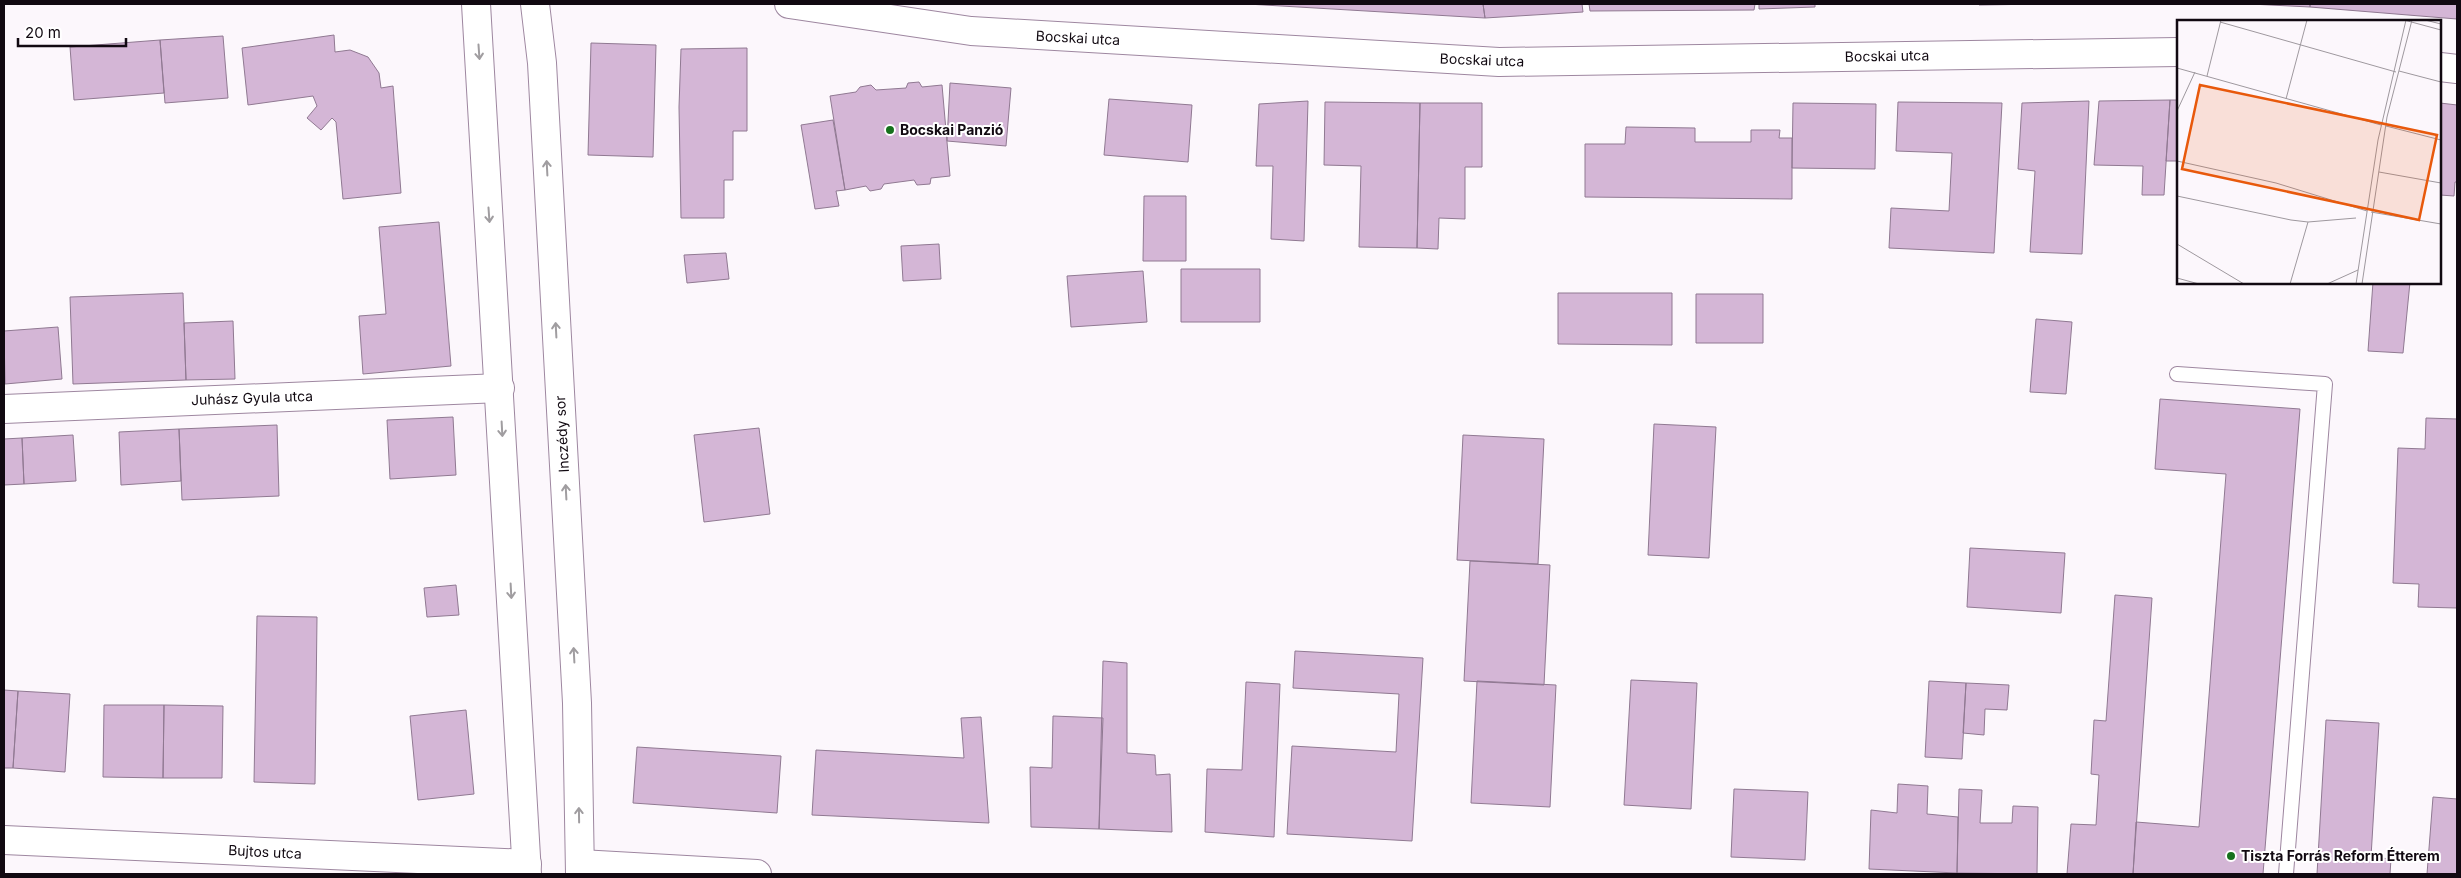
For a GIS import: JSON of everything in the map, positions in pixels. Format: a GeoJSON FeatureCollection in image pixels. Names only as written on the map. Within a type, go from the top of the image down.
{"type":"FeatureCollection","features":[{"type":"Feature","properties":{"kind":"street"},"geometry":{"type":"LineString","coordinates":[[476,4],[527,869]]}},
{"type":"Feature","properties":{"kind":"street","name":"Inczédy sor"},"geometry":{"type":"LineString","coordinates":[[535,4],[542,63],[577,703],[580,869]]}},
{"type":"Feature","properties":{"kind":"street","name":"Bocskai utca"},"geometry":{"type":"LineString","coordinates":[[789,4],[971,31],[1499,62],[2177,52]]}},
{"type":"Feature","properties":{"kind":"street"},"geometry":{"type":"LineString","coordinates":[[2441,67],[2457,69]]}},
{"type":"Feature","properties":{"kind":"street","name":"Juhász Gyula utca"},"geometry":{"type":"LineString","coordinates":[[4,409],[500,388]]}},
{"type":"Feature","properties":{"kind":"street","name":"Bujtos utca"},"geometry":{"type":"LineString","coordinates":[[4,840],[527,869]]}},
{"type":"Feature","properties":{"kind":"street"},"geometry":{"type":"LineString","coordinates":[[580,869],[757,874]]}},
{"type":"Feature","properties":{"kind":"lane"},"geometry":{"type":"LineString","coordinates":[[2177,374],[2325,384],[2286,874]]}},
{"type":"Feature","properties":{"kind":"building"},"geometry":{"type":"Polygon","coordinates":[[[1247,4],[1483,4],[1485,18],[1247,4]]]}},
{"type":"Feature","properties":{"kind":"building"},"geometry":{"type":"Polygon","coordinates":[[[1483,4],[1582,4],[1583,12],[1485,18],[1483,4]]]}},
{"type":"Feature","properties":{"kind":"building"},"geometry":{"type":"Polygon","coordinates":[[[1589,4],[1755,4],[1754,10],[1590,11],[1589,4]]]}},
{"type":"Feature","properties":{"kind":"building"},"geometry":{"type":"Polygon","coordinates":[[[1759,4],[1815,4],[1815,7],[1759,9],[1759,4]]]}},
{"type":"Feature","properties":{"kind":"building"},"geometry":{"type":"Polygon","coordinates":[[[1979,4],[2044,4],[1979,5],[1979,4]]]}},
{"type":"Feature","properties":{"kind":"building"},"geometry":{"type":"Polygon","coordinates":[[[2250,4],[2310,4],[2310,7],[2250,4]]]}},
{"type":"Feature","properties":{"kind":"building"},"geometry":{"type":"Polygon","coordinates":[[[2310,4],[2457,4],[2457,19],[2310,7],[2310,4]]]}},
{"type":"Feature","properties":{"kind":"building"},"geometry":{"type":"Polygon","coordinates":[[[334,35],[335,52],[350,50],[368,57],[379,73],[381,88],[393,86],[401,193],[343,199],[336,122],[332,118],[321,130],[307,118],[317,106],[313,96],[248,105],[242,48],[334,35]]]}},
{"type":"Feature","properties":{"kind":"building"},"geometry":{"type":"Polygon","coordinates":[[[223,36],[228,98],[165,103],[160,40],[223,36]]]}},
{"type":"Feature","properties":{"kind":"building"},"geometry":{"type":"Polygon","coordinates":[[[160,40],[164,93],[74,100],[70,47],[160,40]]]}},
{"type":"Feature","properties":{"kind":"building"},"geometry":{"type":"Polygon","coordinates":[[[591,43],[656,45],[653,157],[588,155],[591,43]]]}},
{"type":"Feature","properties":{"kind":"building"},"geometry":{"type":"Polygon","coordinates":[[[747,48],[747,131],[733,131],[733,180],[724,180],[724,218],[681,218],[679,107],[681,49],[747,48]]]}},
{"type":"Feature","properties":{"kind":"building","name":"Bocskai Panzió"},"geometry":{"type":"Polygon","coordinates":[[[919,82],[922,87],[942,85],[950,176],[931,178],[930,184],[917,185],[914,180],[884,184],[881,189],[870,191],[866,186],[845,190],[830,96],[856,92],[860,87],[871,85],[876,90],[906,88],[908,83],[919,82]]]}},
{"type":"Feature","properties":{"kind":"building"},"geometry":{"type":"Polygon","coordinates":[[[950,83],[1011,88],[1006,146],[947,141],[950,83]]]}},
{"type":"Feature","properties":{"kind":"building"},"geometry":{"type":"Polygon","coordinates":[[[1109,99],[1192,105],[1188,162],[1104,155],[1109,99]]]}},
{"type":"Feature","properties":{"kind":"building"},"geometry":{"type":"Polygon","coordinates":[[[2170,100],[2164,195],[2142,195],[2143,166],[2094,165],[2099,101],[2170,100]]]}},
{"type":"Feature","properties":{"kind":"building"},"geometry":{"type":"Polygon","coordinates":[[[2170,100],[2177,100],[2177,161],[2166,161],[2170,100]]]}},
{"type":"Feature","properties":{"kind":"building"},"geometry":{"type":"Polygon","coordinates":[[[1308,101],[1304,241],[1271,239],[1273,166],[1256,166],[1259,104],[1308,101]]]}},
{"type":"Feature","properties":{"kind":"building"},"geometry":{"type":"Polygon","coordinates":[[[2089,101],[2082,254],[2030,252],[2035,171],[2018,169],[2022,103],[2089,101]]]}},
{"type":"Feature","properties":{"kind":"building"},"geometry":{"type":"Polygon","coordinates":[[[1325,102],[1420,103],[1417,248],[1359,247],[1361,166],[1324,165],[1325,102]]]}},
{"type":"Feature","properties":{"kind":"building"},"geometry":{"type":"Polygon","coordinates":[[[1898,102],[2002,103],[1994,253],[1889,248],[1891,208],[1949,211],[1952,153],[1896,151],[1898,102]]]}},
{"type":"Feature","properties":{"kind":"building"},"geometry":{"type":"Polygon","coordinates":[[[1420,103],[1482,103],[1482,167],[1465,167],[1465,219],[1439,218],[1438,249],[1417,248],[1420,103]]]}},
{"type":"Feature","properties":{"kind":"building"},"geometry":{"type":"Polygon","coordinates":[[[1793,103],[1876,104],[1875,169],[1792,168],[1793,103]]]}},
{"type":"Feature","properties":{"kind":"building"},"geometry":{"type":"Polygon","coordinates":[[[2441,103],[2457,105],[2457,182],[2455,182],[2454,196],[2441,195],[2441,103]]]}},
{"type":"Feature","properties":{"kind":"building"},"geometry":{"type":"Polygon","coordinates":[[[833,120],[845,190],[836,191],[839,206],[815,209],[801,125],[833,120]]]}},
{"type":"Feature","properties":{"kind":"building"},"geometry":{"type":"Polygon","coordinates":[[[1626,127],[1695,128],[1695,142],[1751,142],[1751,130],[1780,130],[1779,138],[1792,138],[1792,199],[1585,197],[1585,144],[1625,144],[1626,127]]]}},
{"type":"Feature","properties":{"kind":"building"},"geometry":{"type":"Polygon","coordinates":[[[1144,196],[1186,196],[1186,261],[1143,261],[1144,196]]]}},
{"type":"Feature","properties":{"kind":"building"},"geometry":{"type":"Polygon","coordinates":[[[439,222],[451,366],[363,374],[359,316],[386,314],[379,227],[439,222]]]}},
{"type":"Feature","properties":{"kind":"building"},"geometry":{"type":"Polygon","coordinates":[[[939,244],[941,279],[903,281],[901,246],[939,244]]]}},
{"type":"Feature","properties":{"kind":"building"},"geometry":{"type":"Polygon","coordinates":[[[726,253],[729,279],[687,283],[684,255],[726,253]]]}},
{"type":"Feature","properties":{"kind":"building"},"geometry":{"type":"Polygon","coordinates":[[[1181,269],[1260,269],[1260,322],[1181,322],[1181,269]]]}},
{"type":"Feature","properties":{"kind":"building"},"geometry":{"type":"Polygon","coordinates":[[[1143,271],[1147,322],[1071,327],[1067,276],[1143,271]]]}},
{"type":"Feature","properties":{"kind":"building"},"geometry":{"type":"Polygon","coordinates":[[[2373,284],[2410,284],[2403,353],[2368,351],[2373,284]]]}},
{"type":"Feature","properties":{"kind":"building"},"geometry":{"type":"Polygon","coordinates":[[[183,293],[186,380],[73,384],[70,297],[183,293]]]}},
{"type":"Feature","properties":{"kind":"building"},"geometry":{"type":"Polygon","coordinates":[[[1558,293],[1672,293],[1672,345],[1558,344],[1558,293]]]}},
{"type":"Feature","properties":{"kind":"building"},"geometry":{"type":"Polygon","coordinates":[[[1696,294],[1763,294],[1763,343],[1696,343],[1696,294]]]}},
{"type":"Feature","properties":{"kind":"building"},"geometry":{"type":"Polygon","coordinates":[[[2036,319],[2072,322],[2066,394],[2030,392],[2036,319]]]}},
{"type":"Feature","properties":{"kind":"building"},"geometry":{"type":"Polygon","coordinates":[[[233,321],[235,379],[186,380],[184,323],[233,321]]]}},
{"type":"Feature","properties":{"kind":"building"},"geometry":{"type":"Polygon","coordinates":[[[58,327],[62,379],[5,384],[4,331],[58,327]]]}},
{"type":"Feature","properties":{"kind":"building"},"geometry":{"type":"Polygon","coordinates":[[[2160,399],[2300,409],[2263,874],[2133,874],[2136,822],[2199,827],[2226,474],[2155,469],[2160,399]]]}},
{"type":"Feature","properties":{"kind":"building"},"geometry":{"type":"Polygon","coordinates":[[[453,417],[456,475],[390,479],[387,420],[453,417]]]}},
{"type":"Feature","properties":{"kind":"building"},"geometry":{"type":"Polygon","coordinates":[[[2426,418],[2457,419],[2457,608],[2418,607],[2419,584],[2393,583],[2398,448],[2425,449],[2426,418]]]}},
{"type":"Feature","properties":{"kind":"building"},"geometry":{"type":"Polygon","coordinates":[[[1654,424],[1716,427],[1709,558],[1648,555],[1654,424]]]}},
{"type":"Feature","properties":{"kind":"building"},"geometry":{"type":"Polygon","coordinates":[[[277,425],[279,496],[182,500],[179,429],[277,425]]]}},
{"type":"Feature","properties":{"kind":"building"},"geometry":{"type":"Polygon","coordinates":[[[759,428],[770,514],[704,522],[694,435],[759,428]]]}},
{"type":"Feature","properties":{"kind":"building"},"geometry":{"type":"Polygon","coordinates":[[[179,429],[181,481],[121,485],[119,432],[179,429]]]}},
{"type":"Feature","properties":{"kind":"building"},"geometry":{"type":"Polygon","coordinates":[[[73,435],[76,481],[24,484],[22,438],[73,435]]]}},
{"type":"Feature","properties":{"kind":"building"},"geometry":{"type":"Polygon","coordinates":[[[1463,435],[1544,439],[1538,564],[1457,560],[1463,435]]]}},
{"type":"Feature","properties":{"kind":"building"},"geometry":{"type":"Polygon","coordinates":[[[22,438],[24,484],[4,485],[4,439],[22,438]]]}},
{"type":"Feature","properties":{"kind":"building"},"geometry":{"type":"Polygon","coordinates":[[[1970,548],[2065,553],[2061,613],[1967,607],[1970,548]]]}},
{"type":"Feature","properties":{"kind":"building"},"geometry":{"type":"Polygon","coordinates":[[[1470,561],[1550,565],[1544,685],[1464,681],[1470,561]]]}},
{"type":"Feature","properties":{"kind":"building"},"geometry":{"type":"Polygon","coordinates":[[[456,585],[459,615],[427,617],[424,588],[456,585]]]}},
{"type":"Feature","properties":{"kind":"building"},"geometry":{"type":"Polygon","coordinates":[[[2115,595],[2152,598],[2133,874],[2067,874],[2071,824],[2096,825],[2099,775],[2091,774],[2094,720],[2106,721],[2115,595]]]}},
{"type":"Feature","properties":{"kind":"building"},"geometry":{"type":"Polygon","coordinates":[[[257,616],[317,617],[315,784],[254,782],[257,616]]]}},
{"type":"Feature","properties":{"kind":"building"},"geometry":{"type":"Polygon","coordinates":[[[1295,651],[1423,658],[1412,841],[1287,834],[1292,746],[1396,752],[1399,694],[1293,688],[1295,651]]]}},
{"type":"Feature","properties":{"kind":"building"},"geometry":{"type":"Polygon","coordinates":[[[1103,661],[1127,663],[1127,753],[1155,755],[1156,775],[1170,774],[1172,832],[1099,829],[1103,661]]]}},
{"type":"Feature","properties":{"kind":"building"},"geometry":{"type":"Polygon","coordinates":[[[1631,680],[1697,683],[1691,809],[1624,805],[1631,680]]]}},
{"type":"Feature","properties":{"kind":"building"},"geometry":{"type":"Polygon","coordinates":[[[1477,681],[1556,685],[1550,807],[1471,803],[1477,681]]]}},
{"type":"Feature","properties":{"kind":"building"},"geometry":{"type":"Polygon","coordinates":[[[1929,681],[1966,683],[1962,759],[1925,757],[1929,681]]]}},
{"type":"Feature","properties":{"kind":"building"},"geometry":{"type":"Polygon","coordinates":[[[1246,682],[1280,684],[1274,837],[1205,832],[1207,769],[1242,770],[1246,682]]]}},
{"type":"Feature","properties":{"kind":"building"},"geometry":{"type":"Polygon","coordinates":[[[1966,683],[2009,685],[2007,710],[1985,709],[1984,735],[1963,733],[1966,683]]]}},
{"type":"Feature","properties":{"kind":"building"},"geometry":{"type":"Polygon","coordinates":[[[4,690],[18,691],[13,768],[4,768],[4,690]]]}},
{"type":"Feature","properties":{"kind":"building"},"geometry":{"type":"Polygon","coordinates":[[[18,691],[70,694],[65,772],[13,768],[18,691]]]}},
{"type":"Feature","properties":{"kind":"building"},"geometry":{"type":"Polygon","coordinates":[[[104,705],[164,705],[163,778],[103,777],[104,705]]]}},
{"type":"Feature","properties":{"kind":"building"},"geometry":{"type":"Polygon","coordinates":[[[164,705],[223,706],[222,778],[163,778],[164,705]]]}},
{"type":"Feature","properties":{"kind":"building"},"geometry":{"type":"Polygon","coordinates":[[[466,710],[474,794],[418,800],[410,716],[466,710]]]}},
{"type":"Feature","properties":{"kind":"building"},"geometry":{"type":"Polygon","coordinates":[[[1053,716],[1103,718],[1099,829],[1031,827],[1030,767],[1052,768],[1053,716]]]}},
{"type":"Feature","properties":{"kind":"building"},"geometry":{"type":"Polygon","coordinates":[[[981,717],[989,823],[812,815],[816,750],[964,758],[961,718],[981,717]]]}},
{"type":"Feature","properties":{"kind":"building"},"geometry":{"type":"Polygon","coordinates":[[[2326,720],[2379,723],[2371,857],[2391,859],[2390,874],[2317,874],[2326,720]]]}},
{"type":"Feature","properties":{"kind":"building"},"geometry":{"type":"Polygon","coordinates":[[[637,747],[781,756],[777,813],[633,803],[637,747]]]}},
{"type":"Feature","properties":{"kind":"building"},"geometry":{"type":"Polygon","coordinates":[[[1898,784],[1928,786],[1927,814],[1958,817],[1957,873],[1869,869],[1871,810],[1897,813],[1898,784]]]}},
{"type":"Feature","properties":{"kind":"building"},"geometry":{"type":"Polygon","coordinates":[[[1734,789],[1808,792],[1805,860],[1731,857],[1734,789]]]}},
{"type":"Feature","properties":{"kind":"building"},"geometry":{"type":"Polygon","coordinates":[[[1959,789],[1982,790],[1980,823],[2012,823],[2013,806],[2038,807],[2037,874],[1957,873],[1959,789]]]}},
{"type":"Feature","properties":{"kind":"building"},"geometry":{"type":"Polygon","coordinates":[[[2433,797],[2457,799],[2457,874],[2427,874],[2433,797]]]}},
{"type":"Feature","properties":{"kind":"place","name":"Bocskai Panzió"},"geometry":{"type":"Point","coordinates":[890,130]}},
{"type":"Feature","properties":{"kind":"place","name":"Tiszta Forrás Reform Étterem"},"geometry":{"type":"Point","coordinates":[2231,856]}}]}
